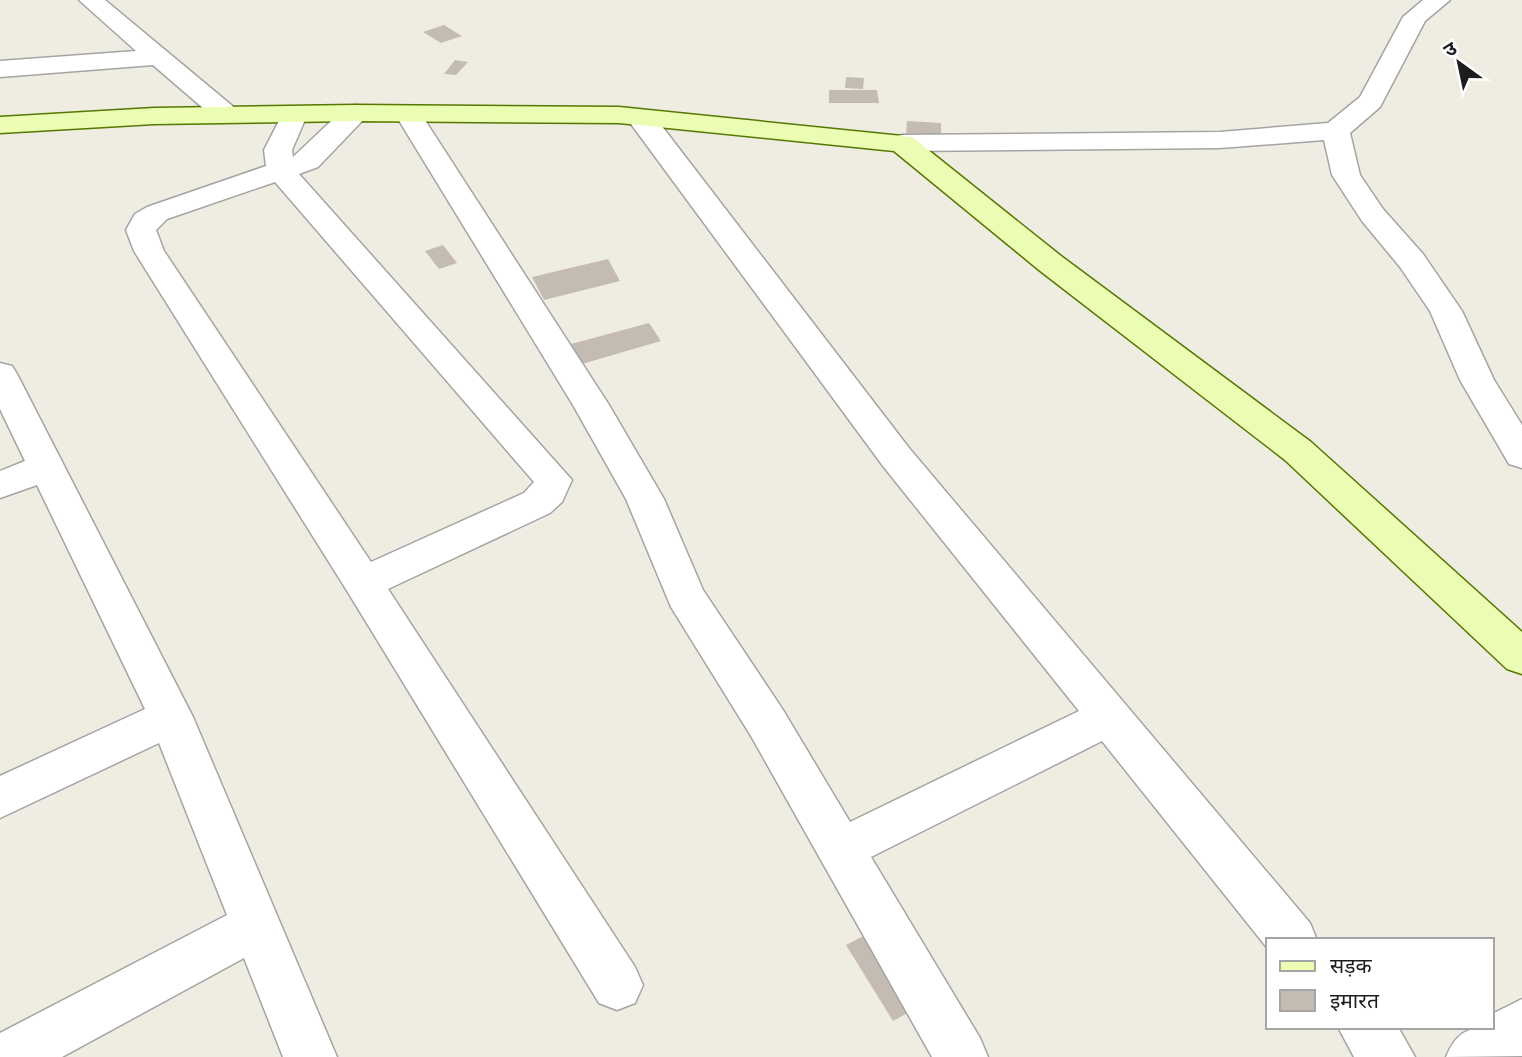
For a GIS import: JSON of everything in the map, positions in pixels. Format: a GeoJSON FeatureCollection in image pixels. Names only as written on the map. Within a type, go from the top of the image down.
{"type":"FeatureCollection","features":[{"type":"Feature","properties":{"kind":"main road"},"geometry":{"type":"LineString","coordinates":[[0,125],[154,116],[355,113],[641,118],[902,144],[1050,263],[1298,451],[1522,657]]}},
{"type":"Feature","properties":{"kind":"street"},"geometry":{"type":"LineString","coordinates":[[90,0],[227,116]]}},
{"type":"Feature","properties":{"kind":"street"},"geometry":{"type":"LineString","coordinates":[[902,144],[1220,140],[1336,131],[1371,101],[1415,17],[1438,0]]}},
{"type":"Feature","properties":{"kind":"street"},"geometry":{"type":"LineString","coordinates":[[0,69],[158,57]]}},
{"type":"Feature","properties":{"kind":"street"},"geometry":{"type":"LineString","coordinates":[[355,113],[316,157],[157,213],[146,220],[141,230],[149,251],[617,985]]}},
{"type":"Feature","properties":{"kind":"street"},"geometry":{"type":"LineString","coordinates":[[408,114],[591,405],[645,499],[685,596],[767,723],[961,1057]]}},
{"type":"Feature","properties":{"kind":"street"},"geometry":{"type":"LineString","coordinates":[[294,115],[278,150],[281,171],[553,480],[549,493],[537,503],[363,583]]}},
{"type":"Feature","properties":{"kind":"street"},"geometry":{"type":"LineString","coordinates":[[641,118],[896,457],[1290,938]]}},
{"type":"Feature","properties":{"kind":"street"},"geometry":{"type":"LineString","coordinates":[[1336,131],[1346,175],[1372,215],[1412,261],[1446,311],[1477,380],[1522,455]]}},
{"type":"Feature","properties":{"kind":"street"},"geometry":{"type":"LineString","coordinates":[[0,374],[171,718],[254,927],[310,1057]]}},
{"type":"Feature","properties":{"kind":"street"},"geometry":{"type":"LineString","coordinates":[[0,485],[45,468]]}},
{"type":"Feature","properties":{"kind":"street"},"geometry":{"type":"LineString","coordinates":[[841,849],[1109,717]]}},
{"type":"Feature","properties":{"kind":"street"},"geometry":{"type":"LineString","coordinates":[[0,798],[171,718]]}},
{"type":"Feature","properties":{"kind":"street"},"geometry":{"type":"LineString","coordinates":[[0,1045],[6,1057],[254,927]]}},
{"type":"Feature","properties":{"kind":"street"},"geometry":{"type":"LineString","coordinates":[[1474,1057],[1522,1025]]}},
{"type":"Feature","properties":{"kind":"street"},"geometry":{"type":"LineString","coordinates":[[1366,1029],[1388,1057]]}},
{"type":"Feature","properties":{"kind":"building"},"geometry":{"type":"Polygon","coordinates":[[[444,25],[462,36],[441,43],[423,32],[444,25]]]}},
{"type":"Feature","properties":{"kind":"building"},"geometry":{"type":"Polygon","coordinates":[[[455,60],[468,62],[456,75],[444,74],[455,60]]]}},
{"type":"Feature","properties":{"kind":"building"},"geometry":{"type":"Polygon","coordinates":[[[846,77],[864,78],[863,89],[845,88],[846,77]]]}},
{"type":"Feature","properties":{"kind":"building"},"geometry":{"type":"Polygon","coordinates":[[[829,90],[877,90],[879,103],[829,103],[829,90]]]}},
{"type":"Feature","properties":{"kind":"building"},"geometry":{"type":"Polygon","coordinates":[[[907,121],[941,123],[941,137],[906,135],[907,121]]]}},
{"type":"Feature","properties":{"kind":"building"},"geometry":{"type":"Polygon","coordinates":[[[443,245],[457,263],[439,269],[425,251],[443,245]]]}},
{"type":"Feature","properties":{"kind":"building"},"geometry":{"type":"Polygon","coordinates":[[[608,259],[620,281],[544,300],[532,277],[608,259]]]}},
{"type":"Feature","properties":{"kind":"building"},"geometry":{"type":"Polygon","coordinates":[[[649,323],[661,341],[582,364],[571,344],[649,323]]]}},
{"type":"Feature","properties":{"kind":"building"},"geometry":{"type":"Polygon","coordinates":[[[873,931],[920,1006],[893,1021],[846,945],[873,931]]]}}]}
